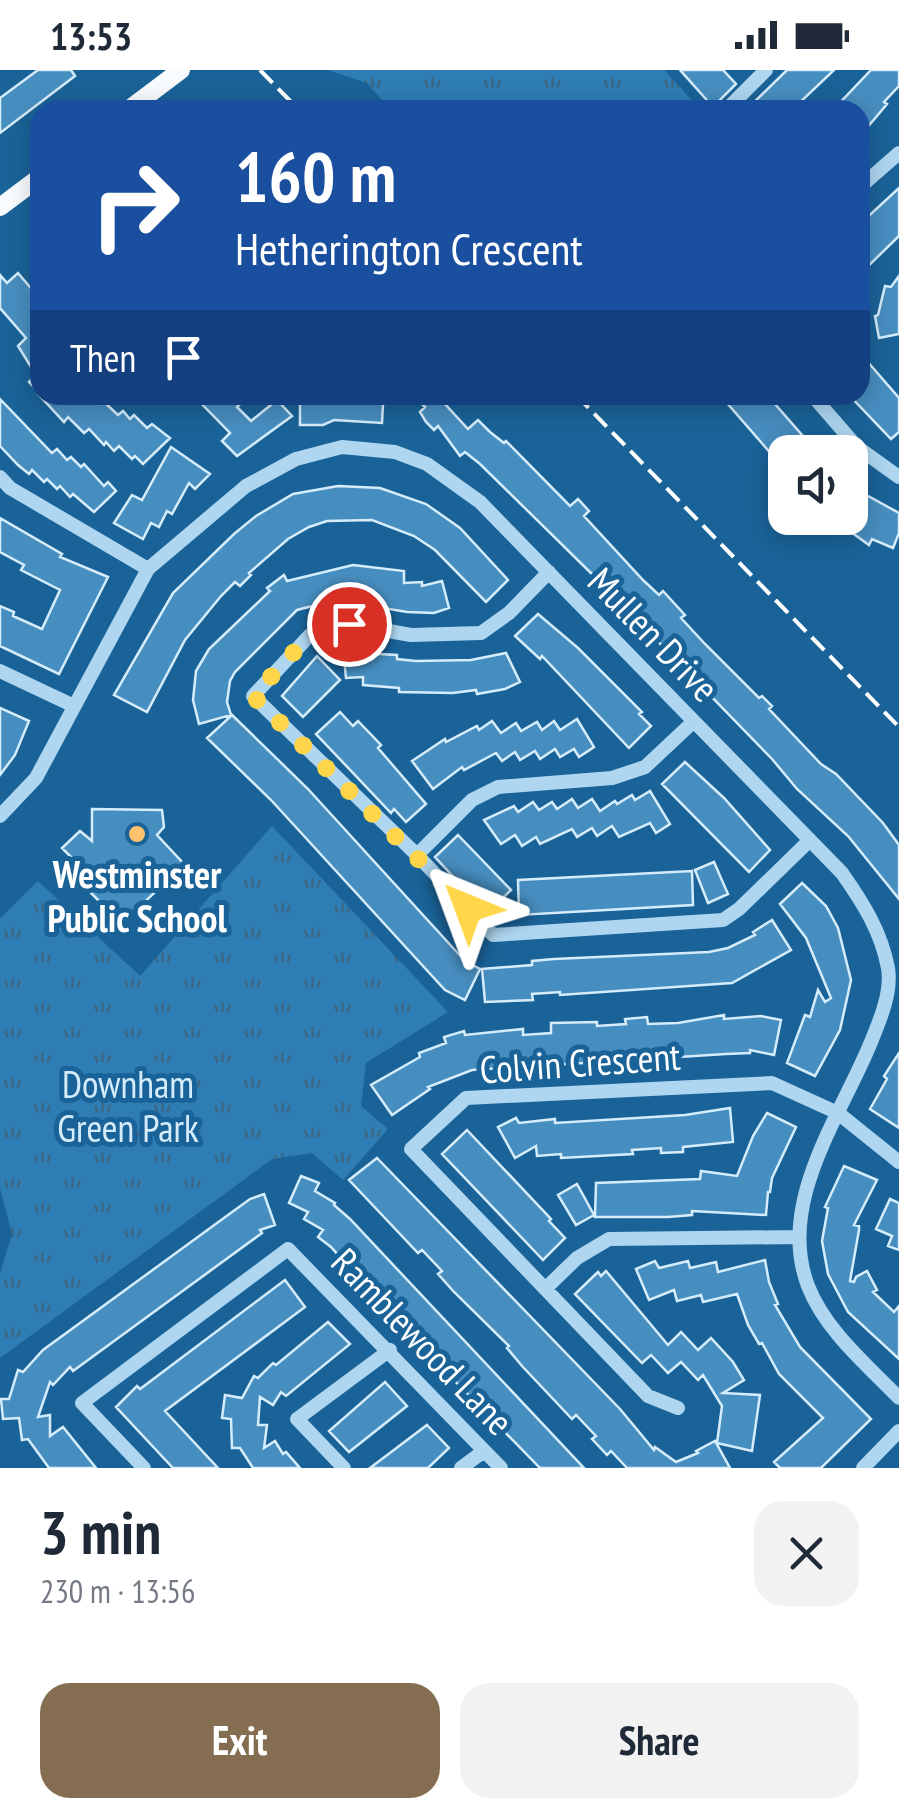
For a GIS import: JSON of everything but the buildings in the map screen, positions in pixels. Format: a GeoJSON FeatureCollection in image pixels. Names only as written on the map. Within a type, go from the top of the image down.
{"type":"FeatureCollection","features":[{"type":"Feature","properties":{"kind":"main road"},"geometry":{"type":"LineString","coordinates":[[141,100],[181,70]]}},
{"type":"Feature","properties":{"kind":"main road"},"geometry":{"type":"LineString","coordinates":[[0,207],[30,184]]}},
{"type":"Feature","properties":{"kind":"street"},"geometry":{"type":"LineString","coordinates":[[740,70],[752,83]]}},
{"type":"Feature","properties":{"kind":"street"},"geometry":{"type":"LineString","coordinates":[[736,100],[766,70]]}},
{"type":"Feature","properties":{"kind":"street"},"geometry":{"type":"LineString","coordinates":[[870,178],[899,153]]}},
{"type":"Feature","properties":{"kind":"street"},"geometry":{"type":"LineString","coordinates":[[821,405],[857,447],[899,477]]}},
{"type":"Feature","properties":{"kind":"street","name":"Mullen Drive"},"geometry":{"type":"LineString","coordinates":[[0,816],[36,778],[148,569],[246,486],[296,458],[342,448],[395,452],[427,464],[480,502],[842,872],[874,921],[894,973],[883,1014],[804,1194],[799,1238],[808,1286],[836,1333],[899,1398]]}},
{"type":"Feature","properties":{"kind":"street"},"geometry":{"type":"LineString","coordinates":[[0,477],[10,488],[148,569]]}},
{"type":"Feature","properties":{"kind":"street"},"geometry":{"type":"LineString","coordinates":[[548,572],[509,612],[481,632],[411,635],[349,624],[310,635],[253,696],[493,935],[723,920],[810,840]]}},
{"type":"Feature","properties":{"kind":"street"},"geometry":{"type":"LineString","coordinates":[[0,670],[72,705]]}},
{"type":"Feature","properties":{"kind":"street"},"geometry":{"type":"LineString","coordinates":[[416,855],[472,800],[498,786],[612,778],[645,768],[693,722]]}},
{"type":"Feature","properties":{"kind":"street","name":"Colvin Crescent"},"geometry":{"type":"LineString","coordinates":[[678,1408],[648,1396],[411,1150],[466,1098],[772,1083],[838,1113]]}},
{"type":"Feature","properties":{"kind":"street"},"geometry":{"type":"LineString","coordinates":[[838,1113],[899,1162]]}},
{"type":"Feature","properties":{"kind":"street"},"geometry":{"type":"LineString","coordinates":[[545,1288],[578,1258],[609,1239],[799,1238]]}},
{"type":"Feature","properties":{"kind":"street","name":"Ramblewood Lane"},"geometry":{"type":"LineString","coordinates":[[144,1468],[82,1403],[288,1249],[390,1350],[500,1468]]}},
{"type":"Feature","properties":{"kind":"street"},"geometry":{"type":"LineString","coordinates":[[344,1468],[297,1419],[390,1350]]}},
{"type":"Feature","properties":{"kind":"street"},"geometry":{"type":"LineString","coordinates":[[862,1468],[899,1430]]}},
{"type":"Feature","properties":{"kind":"street"},"geometry":{"type":"LineString","coordinates":[[461,1468],[484,1451]]}},
{"type":"Feature","properties":{"kind":"green space"},"geometry":{"type":"Polygon","coordinates":[[[328,70],[664,70],[692,100],[382,100],[367,83],[328,70]]]}},
{"type":"Feature","properties":{"kind":"green space","name":"Downham Green Park"},"geometry":{"type":"Polygon","coordinates":[[[272,826],[448,1012],[366,1063],[361,1106],[388,1129],[343,1180],[312,1153],[272,1159],[0,1358],[0,1274],[12,1234],[0,1188],[0,919],[38,881],[140,976],[272,826]]]}},
{"type":"Feature","properties":{"kind":"railway"},"geometry":{"type":"LineString","coordinates":[[260,70],[289,100]]}},
{"type":"Feature","properties":{"kind":"railway"},"geometry":{"type":"LineString","coordinates":[[586,405],[899,727]]}},
{"type":"Feature","properties":{"kind":"place","name":"Westminster Public School"},"geometry":{"type":"Point","coordinates":[137,834]}},
{"type":"Feature","properties":{"kind":"route"},"geometry":{"type":"LineString","coordinates":[[349,624],[310,635],[253,696],[468,908]]}}]}
